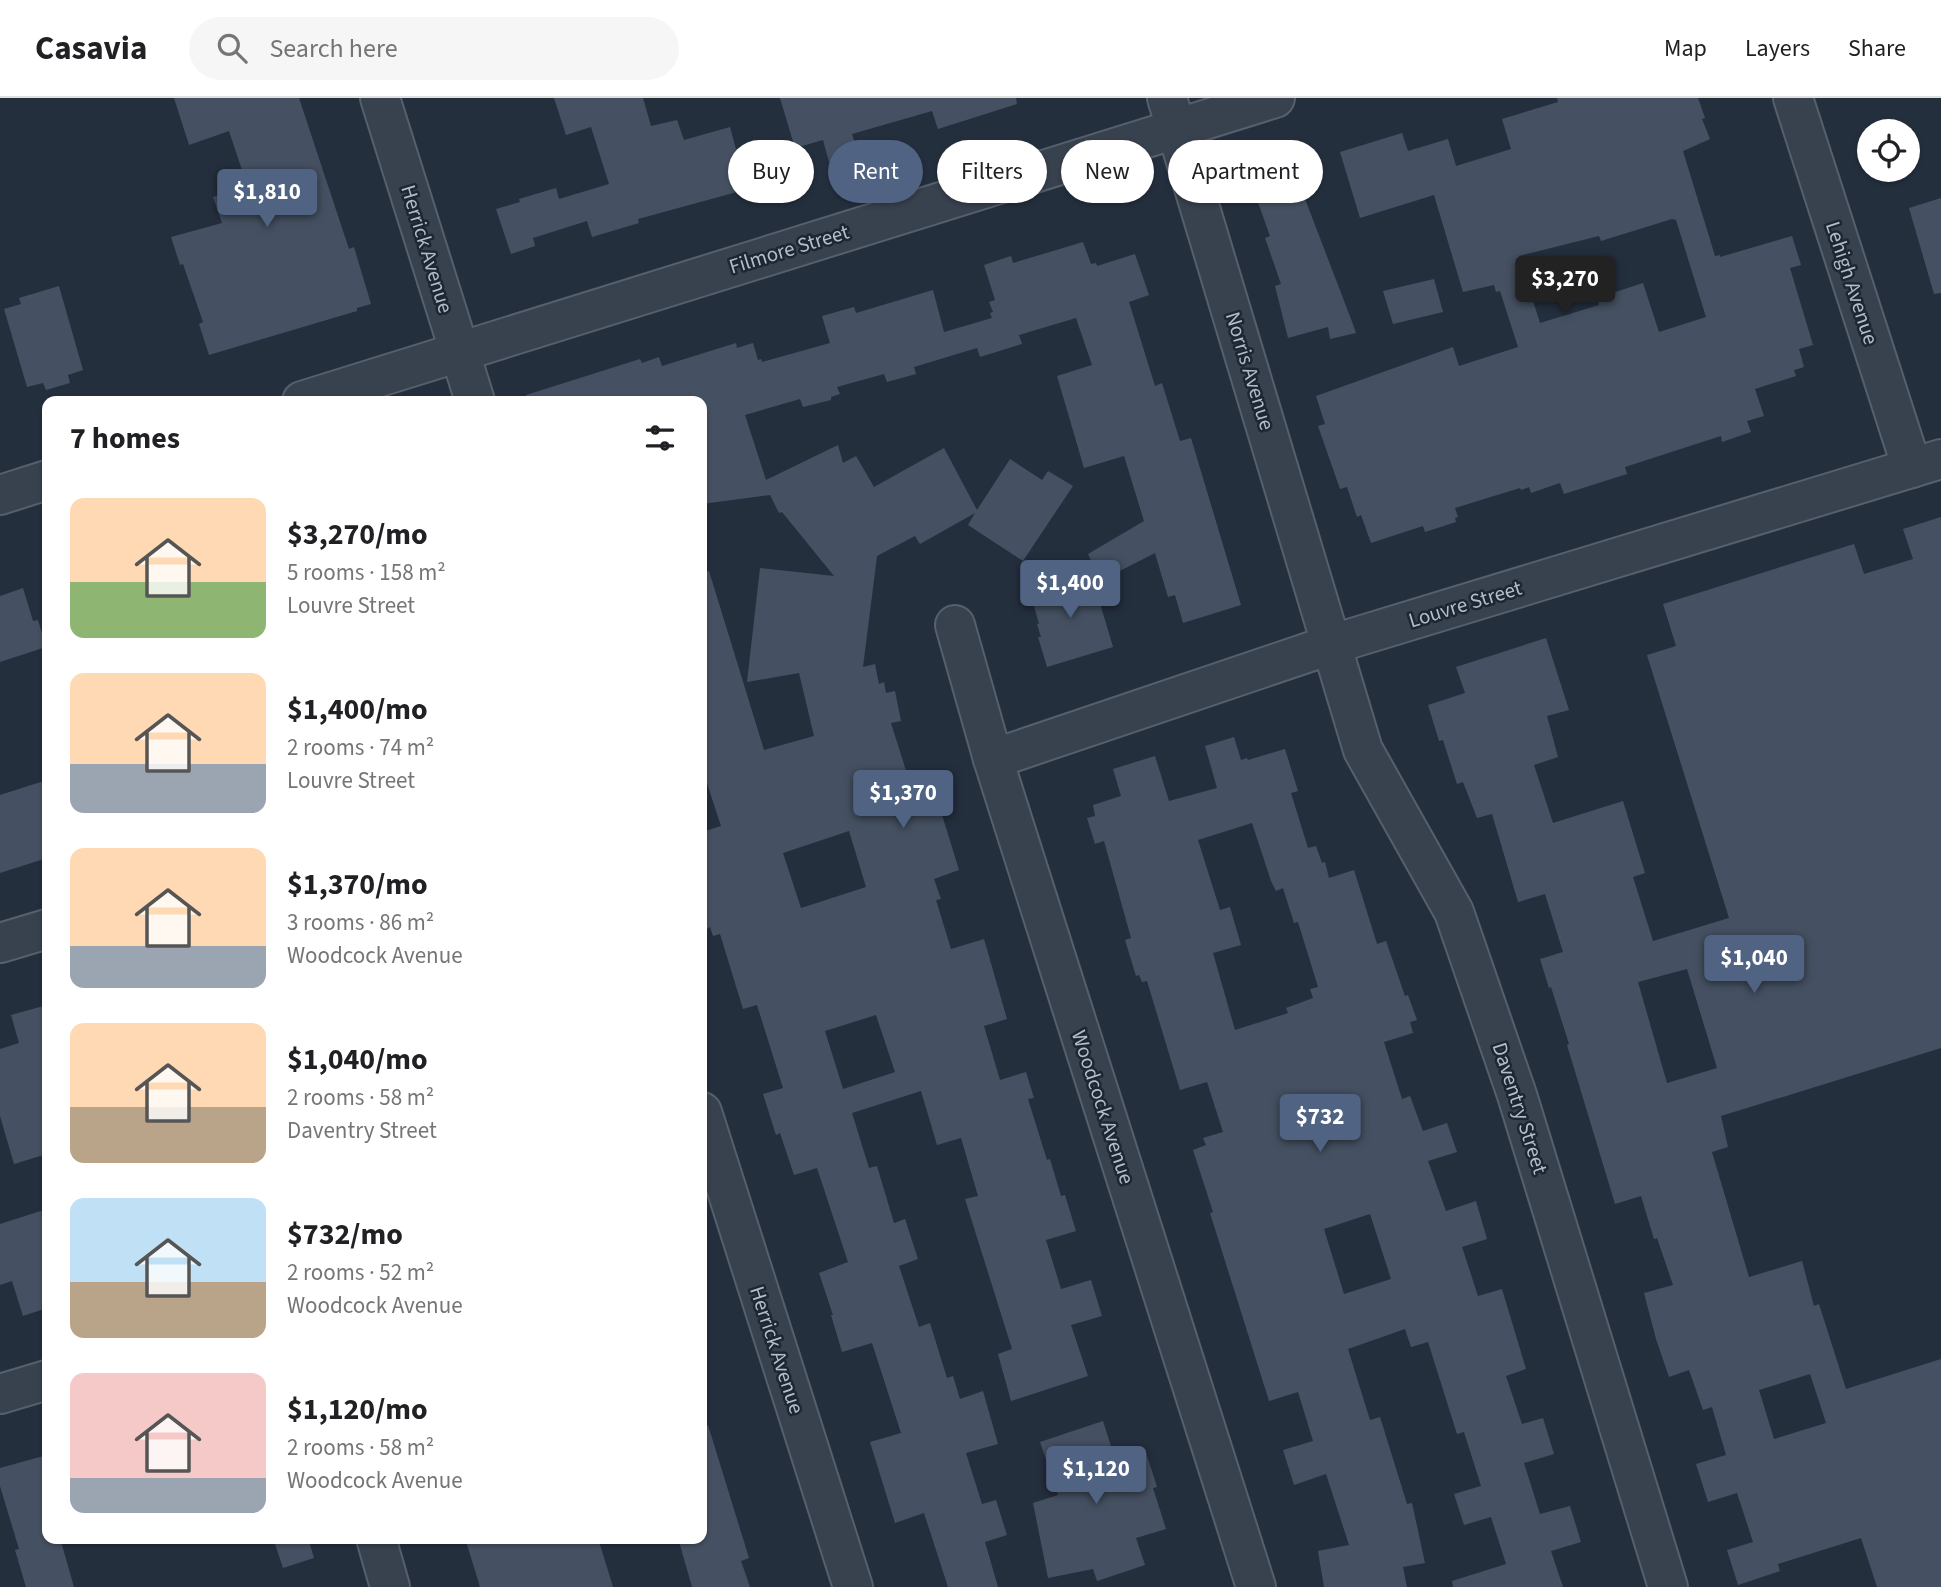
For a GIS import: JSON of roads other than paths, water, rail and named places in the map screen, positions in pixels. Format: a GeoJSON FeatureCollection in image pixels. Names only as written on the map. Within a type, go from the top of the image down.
{"type":"FeatureCollection","features":[{"type":"Feature","properties":{"kind":"street","name":"Herrick Avenue"},"geometry":{"type":"LineString","coordinates":[[380,98],[473,396]]}},
{"type":"Feature","properties":{"kind":"street","name":"Filmore Street"},"geometry":{"type":"LineString","coordinates":[[318,396],[459,352],[1172,113],[1275,98]]}},
{"type":"Feature","properties":{"kind":"street","name":"Lehigh Avenue"},"geometry":{"type":"LineString","coordinates":[[1793,98],[1926,464]]}},
{"type":"Feature","properties":{"kind":"street","name":"Norris Avenue"},"geometry":{"type":"LineString","coordinates":[[1172,113],[1333,644]]}},
{"type":"Feature","properties":{"kind":"street","name":"Louvre Street"},"geometry":{"type":"LineString","coordinates":[[993,759],[1333,644],[1926,464]]}},
{"type":"Feature","properties":{"kind":"street"},"geometry":{"type":"LineString","coordinates":[[0,495],[42,489]]}},
{"type":"Feature","properties":{"kind":"street","name":"Woodcock Avenue"},"geometry":{"type":"LineString","coordinates":[[955,625],[993,759],[1256,1587]]}},
{"type":"Feature","properties":{"kind":"street","name":"Daventry Street"},"geometry":{"type":"LineString","coordinates":[[1333,644],[1363,750],[1454,912],[1517,1095],[1668,1587]]}},
{"type":"Feature","properties":{"kind":"street"},"geometry":{"type":"LineString","coordinates":[[0,943],[42,930]]}},
{"type":"Feature","properties":{"kind":"street","name":"Herrick Avenue"},"geometry":{"type":"LineString","coordinates":[[707,1128],[853,1587]]}},
{"type":"Feature","properties":{"kind":"street"},"geometry":{"type":"LineString","coordinates":[[0,1394],[42,1381]]}},
{"type":"Feature","properties":{"kind":"street"},"geometry":{"type":"LineString","coordinates":[[378,1544],[390,1587]]}}]}
